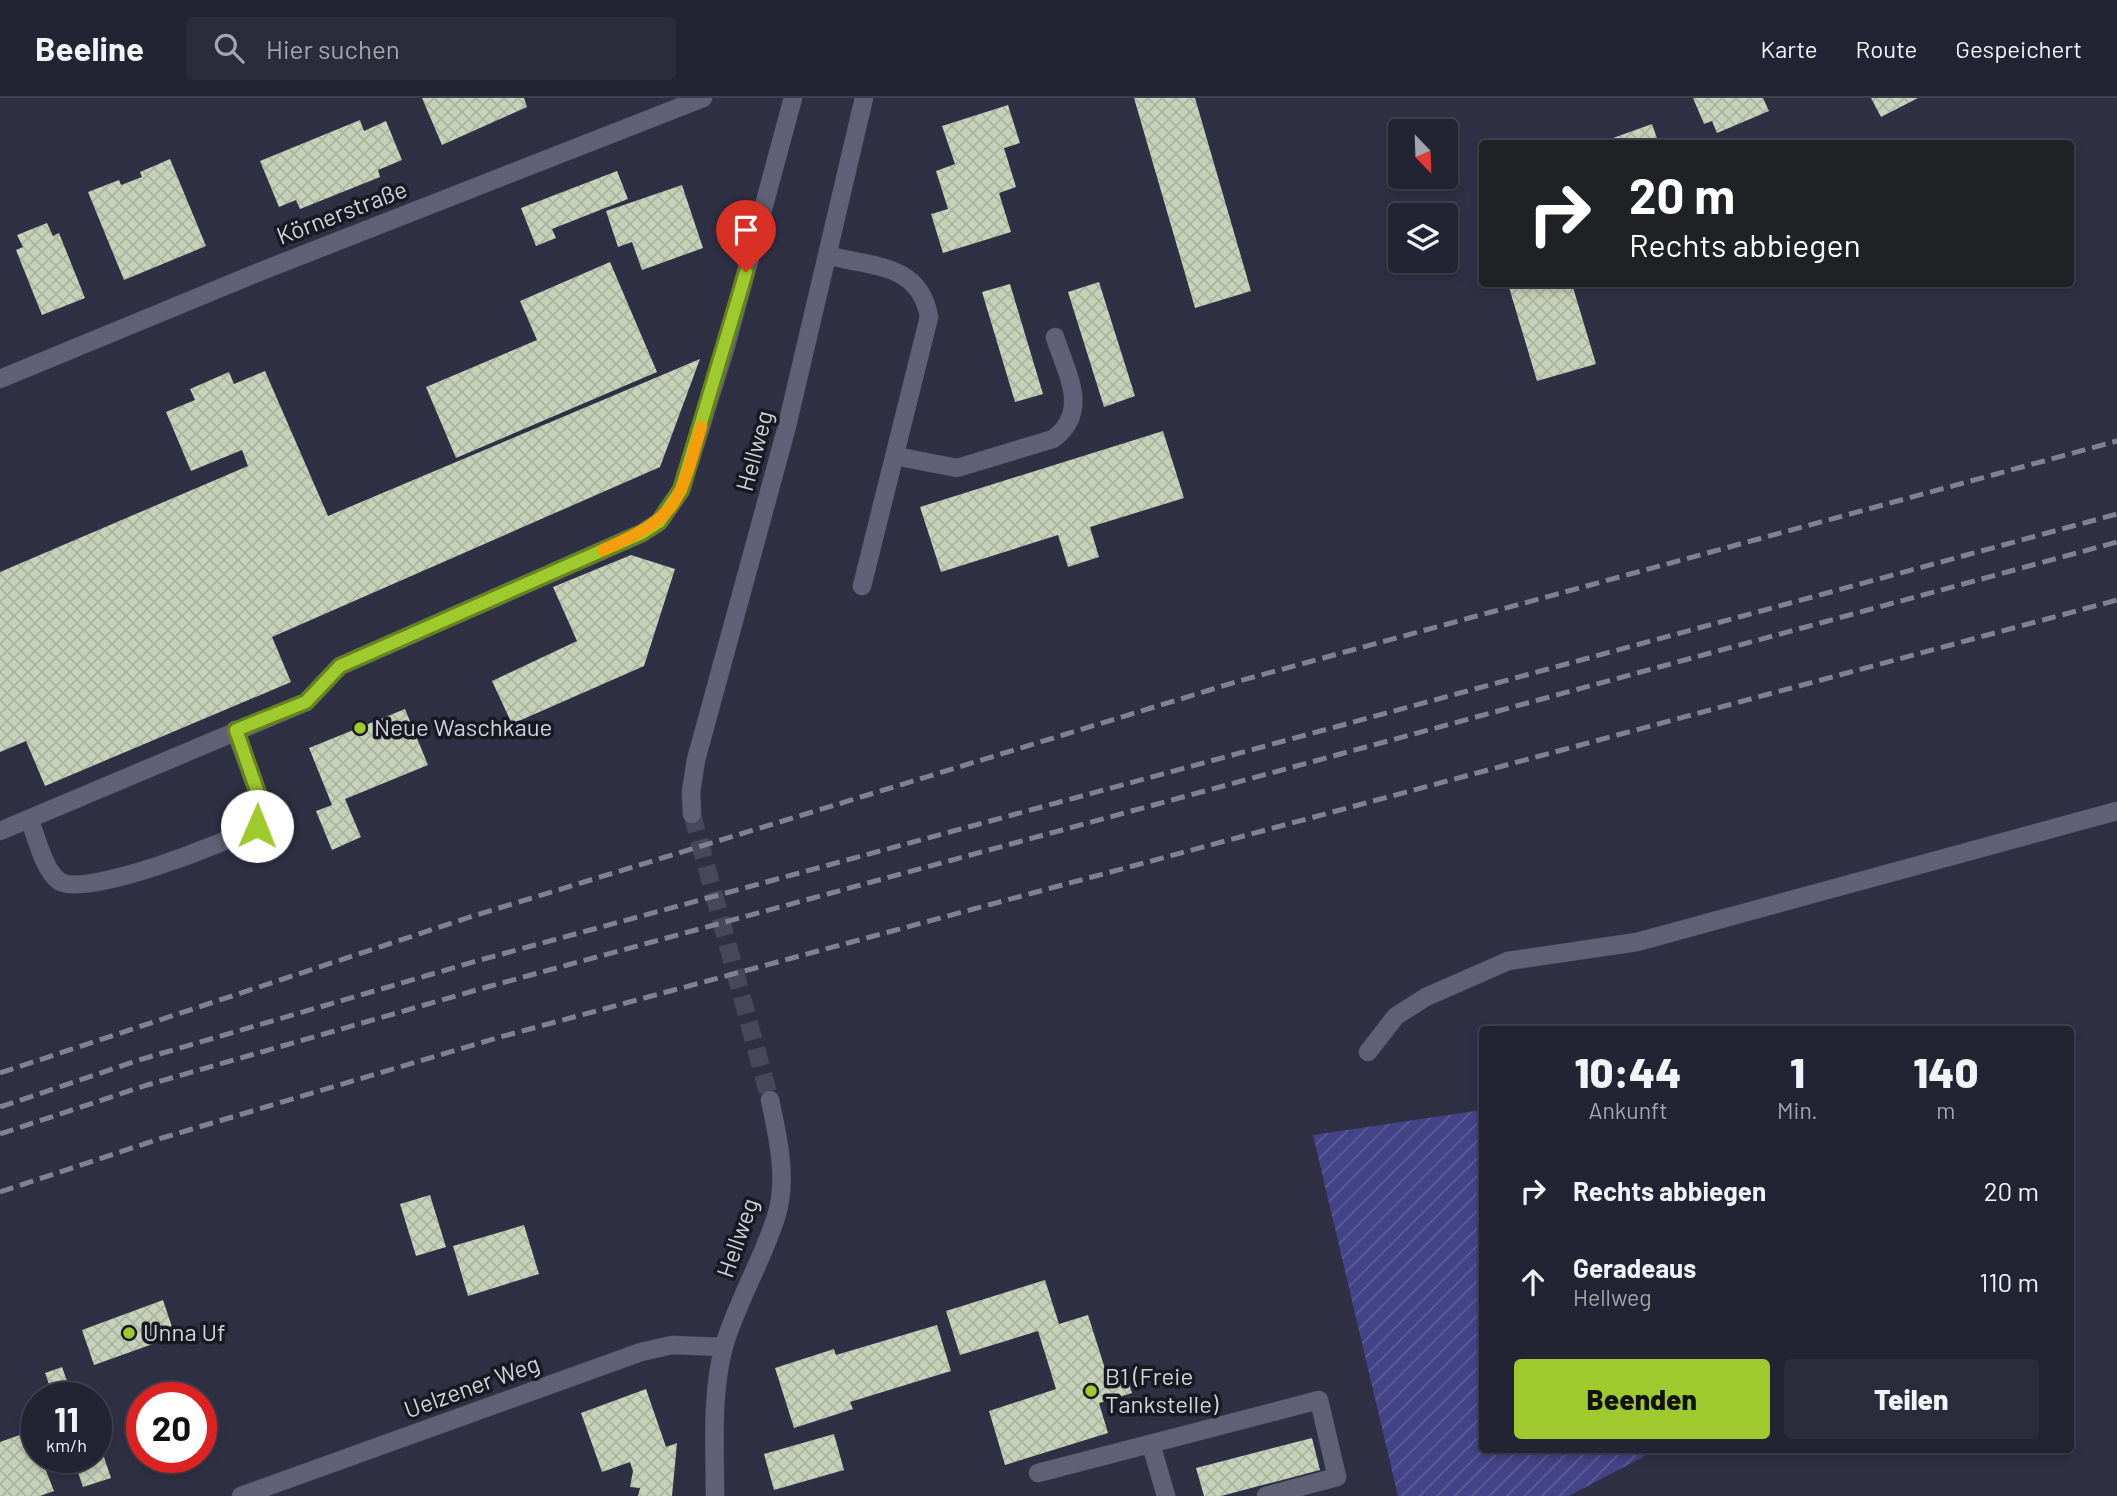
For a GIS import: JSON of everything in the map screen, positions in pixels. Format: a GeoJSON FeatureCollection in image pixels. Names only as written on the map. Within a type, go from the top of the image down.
{"type":"FeatureCollection","features":[{"type":"Feature","properties":{"kind":"street","name":"Körnerstraße"},"geometry":{"type":"LineString","coordinates":[[0,379],[259,272],[703,98]]}},
{"type":"Feature","properties":{"kind":"street"},"geometry":{"type":"LineString","coordinates":[[0,831],[306,702],[340,666],[642,533],[659,522],[681,490],[726,346],[793,98]]}},
{"type":"Feature","properties":{"kind":"street","name":"Hellweg"},"geometry":{"type":"LineString","coordinates":[[692,814],[691,792],[696,760],[830,257],[864,98]]}},
{"type":"Feature","properties":{"kind":"street"},"geometry":{"type":"LineString","coordinates":[[830,257],[902,274],[918,285],[926,298],[929,317],[862,586]]}},
{"type":"Feature","properties":{"kind":"street"},"geometry":{"type":"LineString","coordinates":[[895,456],[957,468],[1053,439],[1065,430],[1073,417],[1075,403],[1055,337]]}},
{"type":"Feature","properties":{"kind":"street"},"geometry":{"type":"LineString","coordinates":[[29,819],[48,867],[59,881],[74,887],[135,873],[220,844],[257,826],[262,812],[236,730]]}},
{"type":"Feature","properties":{"kind":"street"},"geometry":{"type":"LineString","coordinates":[[1368,1052],[1396,1016],[1426,997],[1508,961],[1637,942],[2117,811]]}},
{"type":"Feature","properties":{"kind":"street","name":"Hellweg"},"geometry":{"type":"LineString","coordinates":[[715,1496],[718,1384],[724,1347],[777,1215],[781,1178],[780,1145],[770,1100]]}},
{"type":"Feature","properties":{"kind":"street","name":"Uelzener Weg"},"geometry":{"type":"LineString","coordinates":[[241,1496],[641,1352],[672,1345],[724,1347]]}},
{"type":"Feature","properties":{"kind":"street"},"geometry":{"type":"LineString","coordinates":[[1038,1473],[1319,1400],[1337,1477],[1266,1496]]}},
{"type":"Feature","properties":{"kind":"street"},"geometry":{"type":"LineString","coordinates":[[1151,1444],[1166,1496]]}},
{"type":"Feature","properties":{"kind":"shaded area"},"geometry":{"type":"Polygon","coordinates":[[[1479,1110],[1479,1453],[1650,1453],[1569,1496],[1398,1496],[1313,1135],[1479,1110]]]}},
{"type":"Feature","properties":{"kind":"building"},"geometry":{"type":"Polygon","coordinates":[[[422,98],[524,98],[527,107],[442,145],[422,98]]]}},
{"type":"Feature","properties":{"kind":"building"},"geometry":{"type":"Polygon","coordinates":[[[1134,98],[1195,98],[1251,291],[1195,308],[1134,98]]]}},
{"type":"Feature","properties":{"kind":"building"},"geometry":{"type":"Polygon","coordinates":[[[1693,98],[1763,98],[1769,111],[1717,133],[1712,121],[1704,124],[1693,98]]]}},
{"type":"Feature","properties":{"kind":"building"},"geometry":{"type":"Polygon","coordinates":[[[1871,98],[1918,98],[1881,117],[1871,98]]]}},
{"type":"Feature","properties":{"kind":"building"},"geometry":{"type":"Polygon","coordinates":[[[1008,105],[1020,143],[1004,148],[1016,187],[999,193],[1011,232],[943,253],[931,214],[948,209],[936,171],[955,164],[942,126],[1008,105]]]}},
{"type":"Feature","properties":{"kind":"building"},"geometry":{"type":"Polygon","coordinates":[[[360,120],[364,131],[386,121],[402,160],[378,170],[380,177],[300,209],[296,200],[279,207],[260,161],[360,120]]]}},
{"type":"Feature","properties":{"kind":"building"},"geometry":{"type":"Polygon","coordinates":[[[1652,124],[1658,140],[1607,140],[1652,124]]]}},
{"type":"Feature","properties":{"kind":"building"},"geometry":{"type":"Polygon","coordinates":[[[170,159],[206,246],[124,280],[88,192],[119,180],[121,185],[142,177],[140,172],[170,159]]]}},
{"type":"Feature","properties":{"kind":"building"},"geometry":{"type":"Polygon","coordinates":[[[617,171],[628,199],[552,229],[556,238],[536,246],[521,208],[617,171]]]}},
{"type":"Feature","properties":{"kind":"building"},"geometry":{"type":"Polygon","coordinates":[[[682,185],[703,248],[642,270],[632,242],[618,247],[606,211],[682,185]]]}},
{"type":"Feature","properties":{"kind":"building"},"geometry":{"type":"Polygon","coordinates":[[[47,223],[53,236],[59,233],[85,298],[42,315],[16,250],[23,247],[17,235],[47,223]]]}},
{"type":"Feature","properties":{"kind":"building"},"geometry":{"type":"Polygon","coordinates":[[[610,262],[657,372],[456,458],[426,387],[537,340],[520,301],[610,262]]]}},
{"type":"Feature","properties":{"kind":"building"},"geometry":{"type":"Polygon","coordinates":[[[1099,282],[1135,396],[1104,407],[1068,292],[1099,282]]]}},
{"type":"Feature","properties":{"kind":"building"},"geometry":{"type":"Polygon","coordinates":[[[1010,284],[1043,394],[1015,402],[982,292],[1010,284]]]}},
{"type":"Feature","properties":{"kind":"building"},"geometry":{"type":"Polygon","coordinates":[[[1509,287],[1573,287],[1596,364],[1537,381],[1509,287]]]}},
{"type":"Feature","properties":{"kind":"building"},"geometry":{"type":"Polygon","coordinates":[[[700,359],[660,467],[272,637],[291,682],[45,786],[26,741],[0,752],[0,572],[248,466],[242,450],[191,471],[166,412],[195,400],[190,389],[229,372],[234,384],[265,371],[328,516],[700,359]]]}},
{"type":"Feature","properties":{"kind":"building"},"geometry":{"type":"Polygon","coordinates":[[[1163,431],[1184,498],[1090,527],[1099,557],[1068,567],[1058,535],[941,572],[920,507],[1163,431]]]}},
{"type":"Feature","properties":{"kind":"building"},"geometry":{"type":"Polygon","coordinates":[[[631,555],[675,569],[644,666],[512,724],[492,681],[577,641],[553,587],[631,555]]]}},
{"type":"Feature","properties":{"kind":"building"},"geometry":{"type":"Polygon","coordinates":[[[405,709],[428,765],[345,799],[361,837],[332,850],[316,811],[332,805],[309,748],[405,709]]]}},
{"type":"Feature","properties":{"kind":"building"},"geometry":{"type":"Polygon","coordinates":[[[430,1195],[446,1247],[416,1256],[400,1204],[430,1195]]]}},
{"type":"Feature","properties":{"kind":"building"},"geometry":{"type":"Polygon","coordinates":[[[524,1225],[539,1274],[468,1296],[453,1246],[524,1225]]]}},
{"type":"Feature","properties":{"kind":"building","name":"B1 (Freie Tankstelle)"},"geometry":{"type":"Polygon","coordinates":[[[1045,1280],[1059,1324],[1088,1315],[1107,1375],[1124,1369],[1132,1393],[1099,1403],[1108,1433],[1005,1465],[989,1411],[1056,1389],[1038,1331],[960,1355],[946,1311],[1045,1280]]]}},
{"type":"Feature","properties":{"kind":"building","name":"Unna Uf"},"geometry":{"type":"Polygon","coordinates":[[[163,1300],[175,1336],[94,1365],[82,1330],[163,1300]]]}},
{"type":"Feature","properties":{"kind":"building"},"geometry":{"type":"Polygon","coordinates":[[[937,1325],[951,1371],[850,1402],[853,1409],[794,1428],[775,1368],[834,1349],[836,1355],[937,1325]]]}},
{"type":"Feature","properties":{"kind":"building"},"geometry":{"type":"Polygon","coordinates":[[[62,1367],[67,1382],[48,1382],[45,1373],[62,1367]]]}},
{"type":"Feature","properties":{"kind":"building"},"geometry":{"type":"Polygon","coordinates":[[[646,1389],[666,1447],[677,1443],[672,1496],[638,1496],[640,1488],[630,1487],[633,1471],[630,1462],[602,1472],[581,1413],[646,1389]]]}},
{"type":"Feature","properties":{"kind":"building"},"geometry":{"type":"Polygon","coordinates":[[[834,1434],[844,1470],[774,1490],[764,1454],[834,1434]]]}},
{"type":"Feature","properties":{"kind":"building"},"geometry":{"type":"Polygon","coordinates":[[[21,1435],[21,1473],[47,1473],[54,1491],[40,1496],[0,1496],[0,1442],[21,1435]]]}},
{"type":"Feature","properties":{"kind":"building"},"geometry":{"type":"Polygon","coordinates":[[[1312,1438],[1320,1470],[1221,1496],[1204,1496],[1196,1468],[1312,1438]]]}},
{"type":"Feature","properties":{"kind":"building"},"geometry":{"type":"Polygon","coordinates":[[[78,1473],[109,1473],[111,1478],[83,1487],[78,1473]]]}},
{"type":"Feature","properties":{"kind":"tunnel"},"geometry":{"type":"LineString","coordinates":[[692,814],[770,1100]]}},
{"type":"Feature","properties":{"kind":"railway"},"geometry":{"type":"LineString","coordinates":[[0,1073],[470,917],[1239,681],[2117,441]]}},
{"type":"Feature","properties":{"kind":"railway"},"geometry":{"type":"LineString","coordinates":[[0,1107],[139,1060],[480,960],[2117,514]]}},
{"type":"Feature","properties":{"kind":"railway"},"geometry":{"type":"LineString","coordinates":[[0,1134],[147,1085],[487,987],[2117,542]]}},
{"type":"Feature","properties":{"kind":"railway"},"geometry":{"type":"LineString","coordinates":[[0,1192],[162,1138],[500,1037],[2117,600]]}},
{"type":"Feature","properties":{"kind":"slow traffic"},"geometry":{"type":"LineString","coordinates":[[603,550],[642,533],[659,522],[674,505],[701,427]]}},
{"type":"Feature","properties":{"kind":"place","name":"Neue Waschkaue"},"geometry":{"type":"Point","coordinates":[360,728]}},
{"type":"Feature","properties":{"kind":"place","name":"Unna Uf"},"geometry":{"type":"Point","coordinates":[129,1333]}},
{"type":"Feature","properties":{"kind":"place","name":"B1 (Freie Tankstelle)"},"geometry":{"type":"Point","coordinates":[1091,1391]}},
{"type":"Feature","properties":{"kind":"route"},"geometry":{"type":"LineString","coordinates":[[257,826],[262,812],[261,802],[236,730],[306,702],[340,666],[642,533],[659,522],[674,505],[681,490],[746,272]]}}]}
